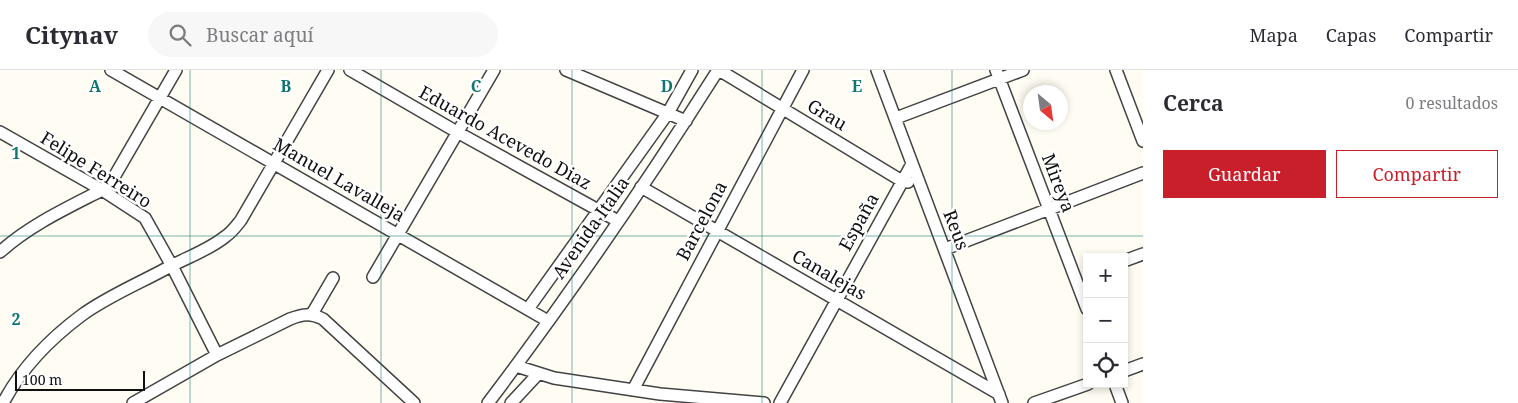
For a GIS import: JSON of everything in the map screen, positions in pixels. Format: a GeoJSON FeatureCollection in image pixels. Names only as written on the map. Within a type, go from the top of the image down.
{"type":"FeatureCollection","features":[{"type":"Feature","properties":{"kind":"street","name":"Manuel Lavalleja"},"geometry":{"type":"LineString","coordinates":[[111,70],[548,321]]}},
{"type":"Feature","properties":{"kind":"street"},"geometry":{"type":"LineString","coordinates":[[0,252],[16,238],[43,221],[110,184],[176,70]]}},
{"type":"Feature","properties":{"kind":"street"},"geometry":{"type":"LineString","coordinates":[[3,403],[10,390],[57,336],[83,314],[209,248],[227,236],[242,220],[328,70]]}},
{"type":"Feature","properties":{"kind":"street","name":"Eduardo Acevedo Diaz"},"geometry":{"type":"LineString","coordinates":[[350,70],[618,221]]}},
{"type":"Feature","properties":{"kind":"street"},"geometry":{"type":"LineString","coordinates":[[373,278],[494,70]]}},
{"type":"Feature","properties":{"kind":"street"},"geometry":{"type":"LineString","coordinates":[[566,70],[686,121]]}},
{"type":"Feature","properties":{"kind":"street"},"geometry":{"type":"LineString","coordinates":[[528,309],[668,113],[692,70]]}},
{"type":"Feature","properties":{"kind":"street","name":"Grau"},"geometry":{"type":"LineString","coordinates":[[719,70],[902,181],[920,184]]}},
{"type":"Feature","properties":{"kind":"street","name":"Avenida Italia"},"geometry":{"type":"LineString","coordinates":[[488,403],[641,188],[719,70]]}},
{"type":"Feature","properties":{"kind":"street","name":"Barcelona"},"geometry":{"type":"LineString","coordinates":[[633,390],[803,70]]}},
{"type":"Feature","properties":{"kind":"street","name":"Reus"},"geometry":{"type":"LineString","coordinates":[[877,70],[1001,398]]}},
{"type":"Feature","properties":{"kind":"street"},"geometry":{"type":"LineString","coordinates":[[896,118],[998,74],[1022,70]]}},
{"type":"Feature","properties":{"kind":"street"},"geometry":{"type":"LineString","coordinates":[[1116,70],[1143,141]]}},
{"type":"Feature","properties":{"kind":"street","name":"Mireya"},"geometry":{"type":"LineString","coordinates":[[998,74],[1083,298]]}},
{"type":"Feature","properties":{"kind":"street","name":"Felipe Ferreiro"},"geometry":{"type":"LineString","coordinates":[[0,132],[102,190],[146,218],[217,355]]}},
{"type":"Feature","properties":{"kind":"street","name":"España"},"geometry":{"type":"LineString","coordinates":[[780,403],[912,164]]}},
{"type":"Feature","properties":{"kind":"street"},"geometry":{"type":"LineString","coordinates":[[945,249],[1143,173]]}},
{"type":"Feature","properties":{"kind":"street","name":"Canalejas"},"geometry":{"type":"LineString","coordinates":[[641,188],[837,299],[1001,398]]}},
{"type":"Feature","properties":{"kind":"street"},"geometry":{"type":"LineString","coordinates":[[1128,260],[1143,254]]}},
{"type":"Feature","properties":{"kind":"street"},"geometry":{"type":"LineString","coordinates":[[312,314],[333,278]]}},
{"type":"Feature","properties":{"kind":"street"},"geometry":{"type":"LineString","coordinates":[[133,403],[217,355],[301,314],[312,314],[323,319],[414,403]]}},
{"type":"Feature","properties":{"kind":"street"},"geometry":{"type":"LineString","coordinates":[[1128,370],[1143,364]]}},
{"type":"Feature","properties":{"kind":"street"},"geometry":{"type":"LineString","coordinates":[[516,366],[554,378],[633,390],[764,403]]}},
{"type":"Feature","properties":{"kind":"street"},"geometry":{"type":"LineString","coordinates":[[511,403],[538,374]]}},
{"type":"Feature","properties":{"kind":"street"},"geometry":{"type":"LineString","coordinates":[[0,384],[10,390]]}},
{"type":"Feature","properties":{"kind":"street"},"geometry":{"type":"LineString","coordinates":[[1034,403],[1083,386]]}},
{"type":"Feature","properties":{"kind":"street"},"geometry":{"type":"LineString","coordinates":[[1116,388],[1122,403]]}},
{"type":"Feature","properties":{"kind":"street"},"geometry":{"type":"LineString","coordinates":[[660,394],[668,403]]}}]}
